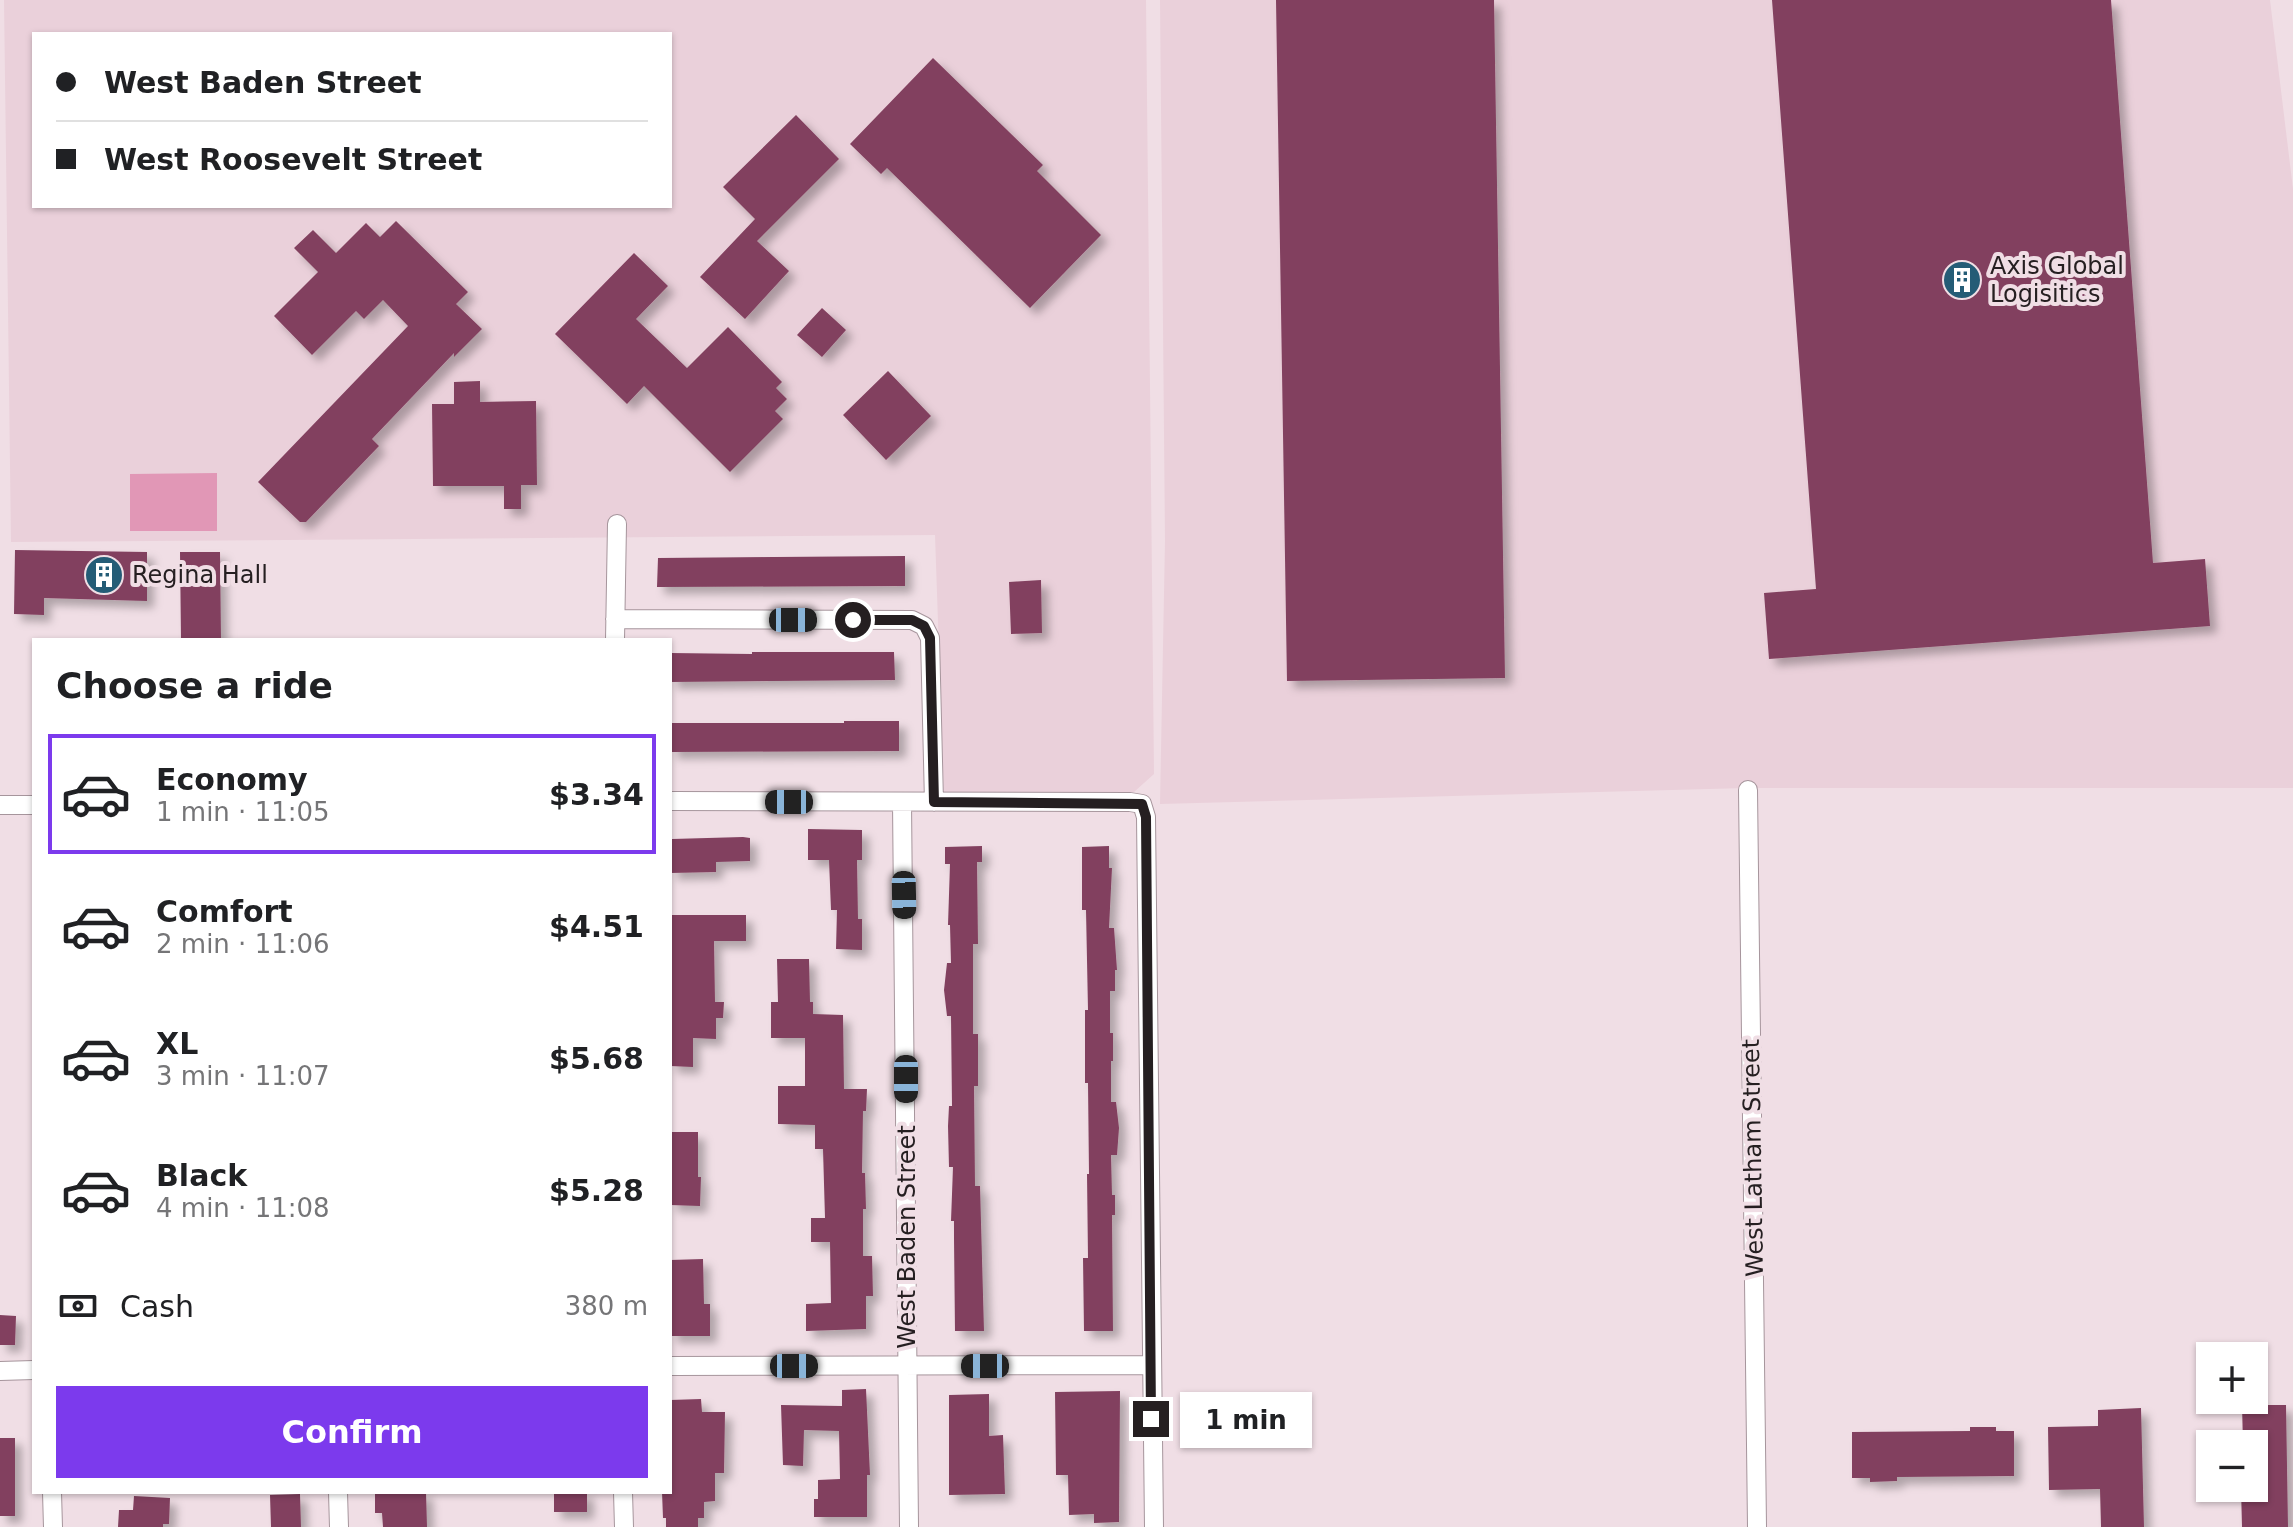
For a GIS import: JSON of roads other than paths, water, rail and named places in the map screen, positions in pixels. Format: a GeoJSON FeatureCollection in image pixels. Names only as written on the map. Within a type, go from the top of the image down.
{"type":"FeatureCollection","features":[{"type":"Feature","properties":{"kind":"street"},"geometry":{"type":"LineString","coordinates":[[615,638],[617,524]]}},
{"type":"Feature","properties":{"kind":"street"},"geometry":{"type":"LineString","coordinates":[[615,619],[912,620],[924,626],[930,638],[934,802]]}},
{"type":"Feature","properties":{"kind":"street","name":"West Latham Street"},"geometry":{"type":"LineString","coordinates":[[1748,790],[1757,1527]]}},
{"type":"Feature","properties":{"kind":"street"},"geometry":{"type":"LineString","coordinates":[[672,801],[1142,804],[1146,817],[1154,1527]]}},
{"type":"Feature","properties":{"kind":"street","name":"West Baden Street"},"geometry":{"type":"LineString","coordinates":[[902,802],[909,1527]]}},
{"type":"Feature","properties":{"kind":"street"},"geometry":{"type":"LineString","coordinates":[[0,805],[32,805]]}},
{"type":"Feature","properties":{"kind":"street"},"geometry":{"type":"LineString","coordinates":[[672,1366],[1150,1365]]}},
{"type":"Feature","properties":{"kind":"street"},"geometry":{"type":"LineString","coordinates":[[0,1371],[32,1370]]}},
{"type":"Feature","properties":{"kind":"street"},"geometry":{"type":"LineString","coordinates":[[52,1494],[53,1527]]}},
{"type":"Feature","properties":{"kind":"street"},"geometry":{"type":"LineString","coordinates":[[338,1494],[339,1527]]}},
{"type":"Feature","properties":{"kind":"street"},"geometry":{"type":"LineString","coordinates":[[623,1494],[624,1527]]}},
{"type":"Feature","properties":{"kind":"place","name":"Axis Global Logisitics"},"geometry":{"type":"Point","coordinates":[1962,280]}},
{"type":"Feature","properties":{"kind":"place","name":"Regina Hall"},"geometry":{"type":"Point","coordinates":[104,575]}}]}
